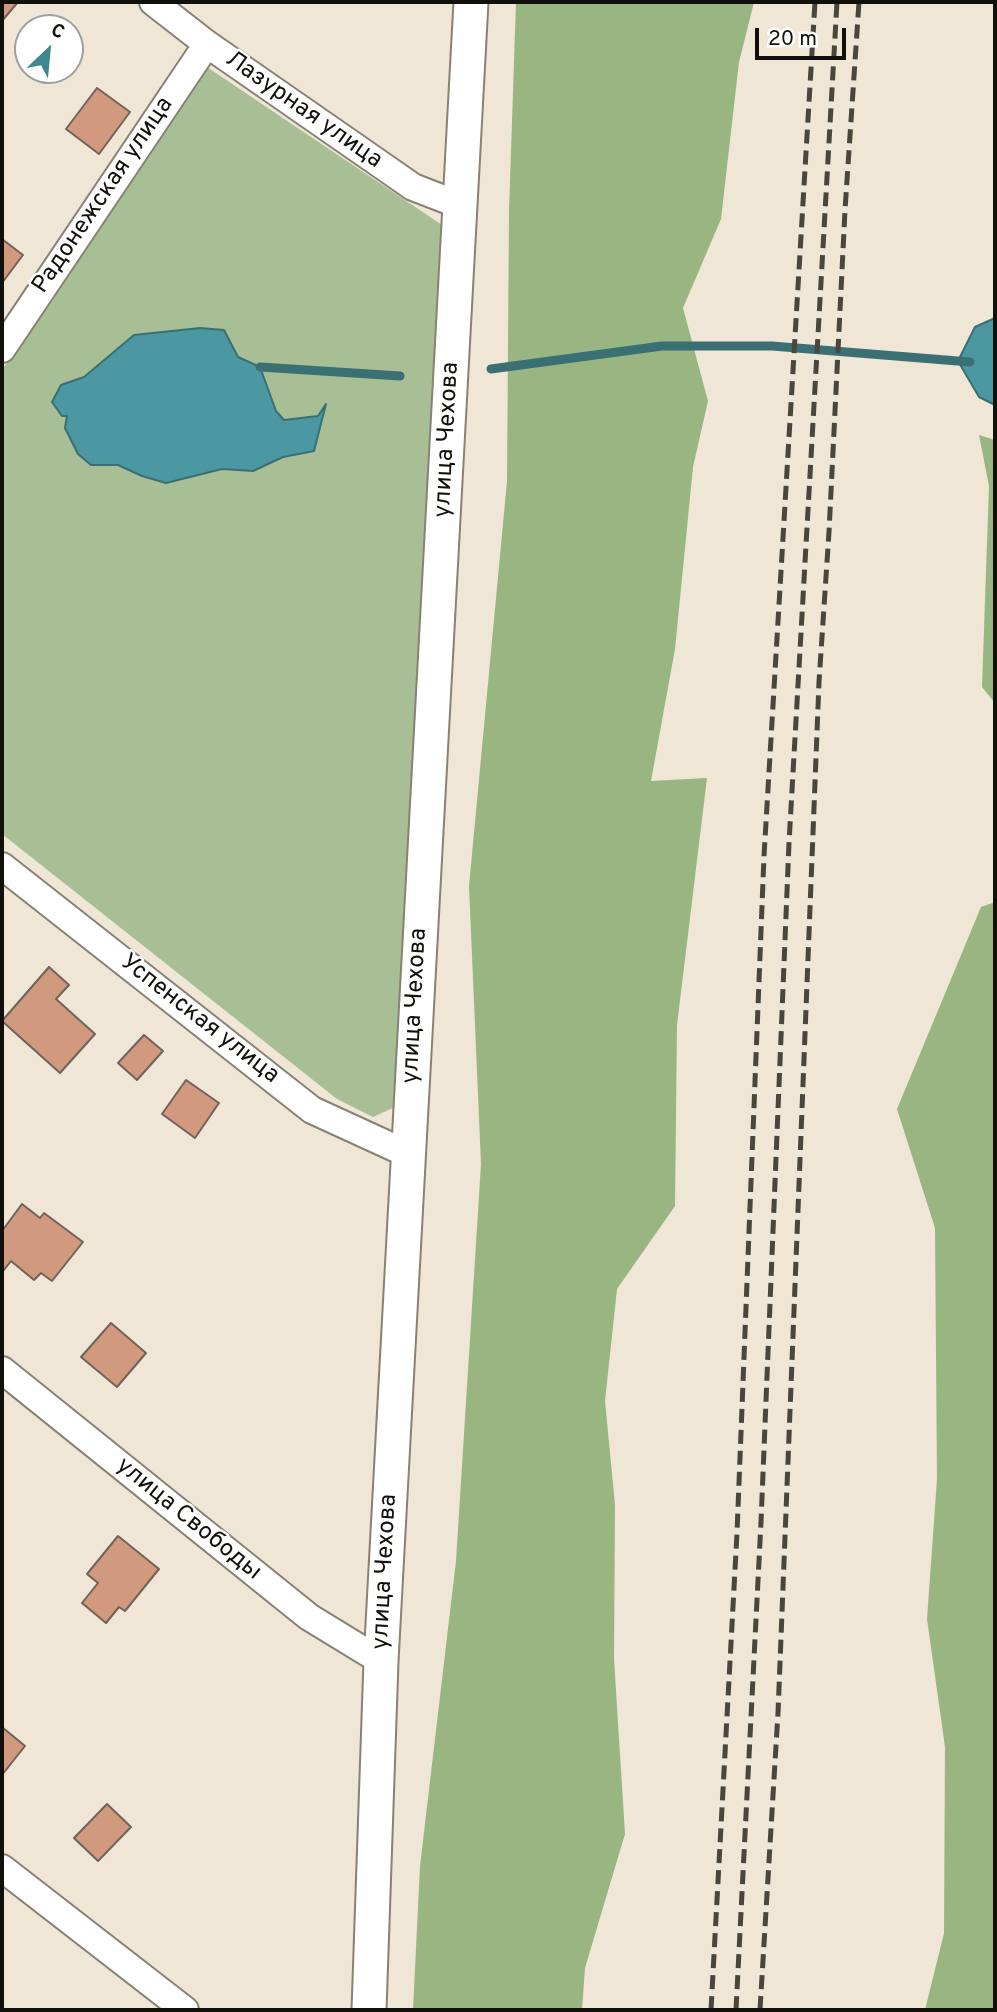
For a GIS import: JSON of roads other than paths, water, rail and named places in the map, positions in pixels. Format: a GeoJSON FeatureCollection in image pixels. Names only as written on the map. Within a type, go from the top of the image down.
{"type":"FeatureCollection","features":[{"type":"Feature","properties":{"kind":"street","name":"Лазурная улица"},"geometry":{"type":"LineString","coordinates":[[153,2],[207,44],[413,187],[462,206]]}},
{"type":"Feature","properties":{"kind":"street","name":"улица Чехова"},"geometry":{"type":"LineString","coordinates":[[369,2010],[381,1661],[471,2]]}},
{"type":"Feature","properties":{"kind":"street","name":"Радонежская улица"},"geometry":{"type":"LineString","coordinates":[[2,349],[207,44]]}},
{"type":"Feature","properties":{"kind":"street","name":"Успенская улица"},"geometry":{"type":"LineString","coordinates":[[2,866],[312,1110],[408,1154]]}},
{"type":"Feature","properties":{"kind":"street","name":"улица Свободы"},"geometry":{"type":"LineString","coordinates":[[2,1370],[309,1617],[381,1661]]}},
{"type":"Feature","properties":{"kind":"street"},"geometry":{"type":"LineString","coordinates":[[2,1868],[185,2010]]}},
{"type":"Feature","properties":{"kind":"water"},"geometry":{"type":"Polygon","coordinates":[[[995,318],[995,405],[979,397],[958,361],[975,327],[995,318]]]}},
{"type":"Feature","properties":{"kind":"water"},"geometry":{"type":"Polygon","coordinates":[[[200,328],[224,330],[238,357],[260,367],[276,411],[284,420],[318,416],[326,404],[314,451],[283,457],[253,471],[222,469],[166,483],[118,465],[91,465],[78,454],[65,428],[67,416],[62,416],[52,402],[61,385],[84,377],[134,335],[200,328]]]}},
{"type":"Feature","properties":{"kind":"waterway"},"geometry":{"type":"LineString","coordinates":[[491,369],[662,346],[772,346],[970,362]]}},
{"type":"Feature","properties":{"kind":"waterway"},"geometry":{"type":"LineString","coordinates":[[260,367],[400,376]]}},
{"type":"Feature","properties":{"kind":"railway"},"geometry":{"type":"LineString","coordinates":[[711,2010],[737,1533],[764,856],[815,2]]}},
{"type":"Feature","properties":{"kind":"railway"},"geometry":{"type":"LineString","coordinates":[[736,2010],[761,1522],[789,843],[837,2]]}},
{"type":"Feature","properties":{"kind":"railway"},"geometry":{"type":"LineString","coordinates":[[760,2010],[778,1713],[819,682],[859,2]]}}]}
